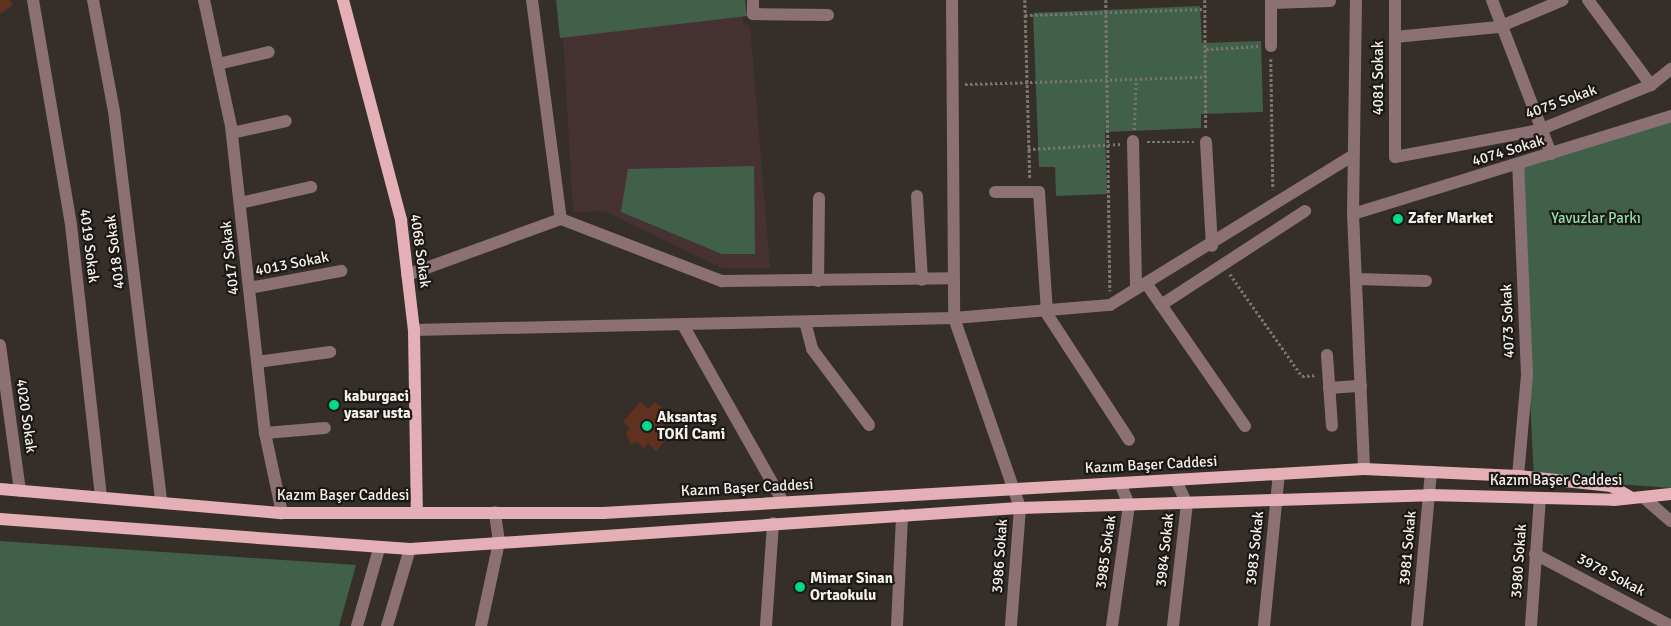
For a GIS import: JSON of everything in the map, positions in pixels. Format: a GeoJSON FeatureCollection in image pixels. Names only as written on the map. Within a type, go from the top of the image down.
{"type":"FeatureCollection","features":[{"type":"Feature","properties":{"kind":"main road","name":"4068 Sokak"},"geometry":{"type":"LineString","coordinates":[[343,0],[401,220],[414,330],[417,512]]}},
{"type":"Feature","properties":{"kind":"main road","name":"Kazım Başer Caddesi"},"geometry":{"type":"LineString","coordinates":[[0,489],[161,501],[282,513],[603,513],[1364,469],[1518,476],[1611,486],[1630,497]]}},
{"type":"Feature","properties":{"kind":"main road","name":"Kazım Başer Caddesi"},"geometry":{"type":"LineString","coordinates":[[0,519],[379,548],[410,548],[1020,508],[1429,495],[1643,498],[1671,494]]}},
{"type":"Feature","properties":{"kind":"street","name":"4019 Sokak"},"geometry":{"type":"LineString","coordinates":[[33,0],[71,225],[101,498]]}},
{"type":"Feature","properties":{"kind":"street","name":"4018 Sokak"},"geometry":{"type":"LineString","coordinates":[[93,0],[114,111],[161,501]]}},
{"type":"Feature","properties":{"kind":"street","name":"4017 Sokak"},"geometry":{"type":"LineString","coordinates":[[204,0],[232,133],[265,433],[282,513]]}},
{"type":"Feature","properties":{"kind":"street"},"geometry":{"type":"LineString","coordinates":[[532,0],[561,219]]}},
{"type":"Feature","properties":{"kind":"street"},"geometry":{"type":"LineString","coordinates":[[753,0],[753,14],[828,15]]}},
{"type":"Feature","properties":{"kind":"street","name":"3986 Sokak"},"geometry":{"type":"LineString","coordinates":[[952,0],[952,278],[954,318],[1020,508],[1011,626]]}},
{"type":"Feature","properties":{"kind":"street"},"geometry":{"type":"LineString","coordinates":[[1356,0],[1353,214],[1364,469]]}},
{"type":"Feature","properties":{"kind":"street","name":"4081 Sokak"},"geometry":{"type":"LineString","coordinates":[[1395,0],[1395,157]]}},
{"type":"Feature","properties":{"kind":"street"},"geometry":{"type":"LineString","coordinates":[[1492,0],[1499,26],[1538,130],[1551,154]]}},
{"type":"Feature","properties":{"kind":"street"},"geometry":{"type":"LineString","coordinates":[[1395,37],[1499,26],[1563,0]]}},
{"type":"Feature","properties":{"kind":"street"},"geometry":{"type":"LineString","coordinates":[[1588,0],[1652,85]]}},
{"type":"Feature","properties":{"kind":"street"},"geometry":{"type":"LineString","coordinates":[[1271,46],[1271,2],[1330,1]]}},
{"type":"Feature","properties":{"kind":"street"},"geometry":{"type":"LineString","coordinates":[[218,64],[269,52]]}},
{"type":"Feature","properties":{"kind":"street","name":"4075 Sokak"},"geometry":{"type":"LineString","coordinates":[[1395,157],[1538,130],[1652,85],[1671,69]]}},
{"type":"Feature","properties":{"kind":"street","name":"4074 Sokak"},"geometry":{"type":"LineString","coordinates":[[1353,214],[1671,116]]}},
{"type":"Feature","properties":{"kind":"street"},"geometry":{"type":"LineString","coordinates":[[232,133],[286,121]]}},
{"type":"Feature","properties":{"kind":"street"},"geometry":{"type":"LineString","coordinates":[[1133,142],[1141,286],[1161,306],[1245,426]]}},
{"type":"Feature","properties":{"kind":"street"},"geometry":{"type":"LineString","coordinates":[[1206,142],[1212,246]]}},
{"type":"Feature","properties":{"kind":"street"},"geometry":{"type":"LineString","coordinates":[[414,330],[954,318],[1048,314],[1110,305],[1212,246],[1273,204],[1354,155]]}},
{"type":"Feature","properties":{"kind":"street","name":"4073 Sokak"},"geometry":{"type":"LineString","coordinates":[[1518,164],[1527,374],[1518,476]]}},
{"type":"Feature","properties":{"kind":"street"},"geometry":{"type":"LineString","coordinates":[[240,203],[311,187]]}},
{"type":"Feature","properties":{"kind":"street"},"geometry":{"type":"LineString","coordinates":[[995,192],[1039,192],[1048,314],[1128,440]]}},
{"type":"Feature","properties":{"kind":"street"},"geometry":{"type":"LineString","coordinates":[[917,196],[922,280]]}},
{"type":"Feature","properties":{"kind":"street"},"geometry":{"type":"LineString","coordinates":[[818,280],[819,198]]}},
{"type":"Feature","properties":{"kind":"street"},"geometry":{"type":"LineString","coordinates":[[1161,306],[1305,211]]}},
{"type":"Feature","properties":{"kind":"street"},"geometry":{"type":"LineString","coordinates":[[407,275],[561,219],[722,281],[922,280],[952,278]]}},
{"type":"Feature","properties":{"kind":"street","name":"4013 Sokak"},"geometry":{"type":"LineString","coordinates":[[249,288],[341,271]]}},
{"type":"Feature","properties":{"kind":"street"},"geometry":{"type":"LineString","coordinates":[[1356,279],[1426,281]]}},
{"type":"Feature","properties":{"kind":"street"},"geometry":{"type":"LineString","coordinates":[[805,322],[812,349],[869,425]]}},
{"type":"Feature","properties":{"kind":"street"},"geometry":{"type":"LineString","coordinates":[[683,325],[783,502]]}},
{"type":"Feature","properties":{"kind":"street","name":"4020 Sokak"},"geometry":{"type":"LineString","coordinates":[[0,345],[20,491]]}},
{"type":"Feature","properties":{"kind":"street"},"geometry":{"type":"LineString","coordinates":[[257,362],[330,352]]}},
{"type":"Feature","properties":{"kind":"street"},"geometry":{"type":"LineString","coordinates":[[1327,355],[1332,426]]}},
{"type":"Feature","properties":{"kind":"street"},"geometry":{"type":"LineString","coordinates":[[1330,388],[1360,386]]}},
{"type":"Feature","properties":{"kind":"street"},"geometry":{"type":"LineString","coordinates":[[265,433],[324,428]]}},
{"type":"Feature","properties":{"kind":"street","name":"3981 Sokak"},"geometry":{"type":"LineString","coordinates":[[1417,626],[1431,472]]}},
{"type":"Feature","properties":{"kind":"street","name":"3983 Sokak"},"geometry":{"type":"LineString","coordinates":[[1264,626],[1279,474]]}},
{"type":"Feature","properties":{"kind":"street","name":"3984 Sokak"},"geometry":{"type":"LineString","coordinates":[[1173,626],[1187,504],[1176,480]]}},
{"type":"Feature","properties":{"kind":"street","name":"3985 Sokak"},"geometry":{"type":"LineString","coordinates":[[1112,626],[1129,505],[1120,483]]}},
{"type":"Feature","properties":{"kind":"street","name":"3980 Sokak"},"geometry":{"type":"LineString","coordinates":[[1531,626],[1540,498]]}},
{"type":"Feature","properties":{"kind":"street"},"geometry":{"type":"LineString","coordinates":[[1643,498],[1671,521]]}},
{"type":"Feature","properties":{"kind":"street"},"geometry":{"type":"LineString","coordinates":[[481,626],[498,542],[495,512]]}},
{"type":"Feature","properties":{"kind":"street"},"geometry":{"type":"LineString","coordinates":[[897,626],[902,515]]}},
{"type":"Feature","properties":{"kind":"street"},"geometry":{"type":"LineString","coordinates":[[766,626],[774,523]]}},
{"type":"Feature","properties":{"kind":"street"},"geometry":{"type":"LineString","coordinates":[[356,626],[379,548]]}},
{"type":"Feature","properties":{"kind":"street"},"geometry":{"type":"LineString","coordinates":[[387,626],[410,548]]}},
{"type":"Feature","properties":{"kind":"street","name":"3978 Sokak"},"geometry":{"type":"LineString","coordinates":[[1536,554],[1671,626]]}},
{"type":"Feature","properties":{"kind":"path"},"geometry":{"type":"LineString","coordinates":[[1025,0],[1030,192]]}},
{"type":"Feature","properties":{"kind":"path"},"geometry":{"type":"LineString","coordinates":[[1106,0],[1110,81],[1110,305]]}},
{"type":"Feature","properties":{"kind":"path"},"geometry":{"type":"LineString","coordinates":[[1028,149],[1110,146],[1133,142],[1206,142],[1205,0]]}},
{"type":"Feature","properties":{"kind":"path"},"geometry":{"type":"LineString","coordinates":[[1025,15],[1106,10],[1205,9]]}},
{"type":"Feature","properties":{"kind":"path"},"geometry":{"type":"LineString","coordinates":[[1206,49],[1271,46],[1273,204]]}},
{"type":"Feature","properties":{"kind":"path"},"geometry":{"type":"LineString","coordinates":[[952,85],[1026,80],[1110,81],[1206,78]]}},
{"type":"Feature","properties":{"kind":"path"},"geometry":{"type":"LineString","coordinates":[[1133,142],[1136,80]]}},
{"type":"Feature","properties":{"kind":"path"},"geometry":{"type":"LineString","coordinates":[[1223,264],[1302,376],[1329,375]]}},
{"type":"Feature","properties":{"kind":"shaded area"},"geometry":{"type":"Polygon","coordinates":[[[561,0],[741,0],[743,23],[750,26],[770,268],[722,268],[604,211],[573,212],[561,0]]]}},
{"type":"Feature","properties":{"kind":"green space"},"geometry":{"type":"Polygon","coordinates":[[[556,0],[745,0],[747,16],[560,38],[556,0]]]}},
{"type":"Feature","properties":{"kind":"green space"},"geometry":{"type":"Polygon","coordinates":[[[1200,6],[1202,43],[1261,41],[1263,112],[1201,114],[1201,128],[1105,132],[1107,194],[1056,196],[1055,167],[1039,167],[1033,13],[1200,6]]]}},
{"type":"Feature","properties":{"kind":"green space","name":"Yavuzlar Parkı"},"geometry":{"type":"Polygon","coordinates":[[[1671,116],[1671,488],[1534,478],[1518,164],[1671,116]]]}},
{"type":"Feature","properties":{"kind":"green space"},"geometry":{"type":"Polygon","coordinates":[[[754,166],[755,254],[722,254],[621,212],[628,169],[754,166]]]}},
{"type":"Feature","properties":{"kind":"green space"},"geometry":{"type":"Polygon","coordinates":[[[0,541],[356,565],[339,626],[0,626],[0,541]]]}},
{"type":"Feature","properties":{"kind":"building"},"geometry":{"type":"Polygon","coordinates":[[[0,0],[10,0],[13,5],[0,14],[0,0]]]}},
{"type":"Feature","properties":{"kind":"building","name":"Aksantaş TOKİ Cami"},"geometry":{"type":"Polygon","coordinates":[[[640,402],[649,409],[655,402],[672,416],[664,425],[672,432],[656,451],[648,443],[644,448],[638,442],[631,444],[626,433],[630,428],[623,422],[640,402]]]}},
{"type":"Feature","properties":{"kind":"place","name":"Zafer Market"},"geometry":{"type":"Point","coordinates":[1398,219]}},
{"type":"Feature","properties":{"kind":"place","name":"kaburgaci yasar usta"},"geometry":{"type":"Point","coordinates":[334,405]}},
{"type":"Feature","properties":{"kind":"place","name":"Aksantaş TOKİ Cami"},"geometry":{"type":"Point","coordinates":[647,426]}},
{"type":"Feature","properties":{"kind":"place","name":"Mimar Sinan Ortaokulu"},"geometry":{"type":"Point","coordinates":[800,587]}}]}
